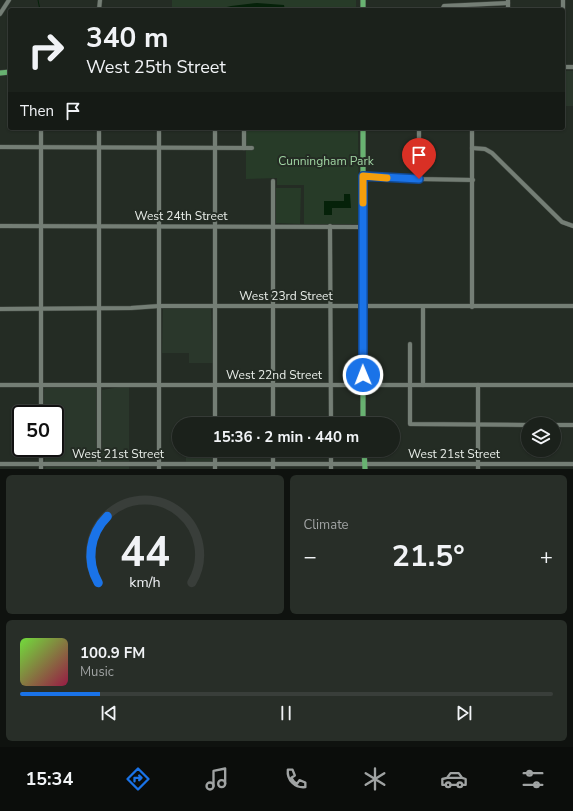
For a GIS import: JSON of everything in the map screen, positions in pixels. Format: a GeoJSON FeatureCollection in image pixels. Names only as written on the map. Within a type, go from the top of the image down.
{"type":"FeatureCollection","features":[{"type":"Feature","properties":{"kind":"main road"},"geometry":{"type":"LineString","coordinates":[[363,130],[363,417]]}},
{"type":"Feature","properties":{"kind":"main road"},"geometry":{"type":"LineString","coordinates":[[364,457],[365,467]]}},
{"type":"Feature","properties":{"kind":"street"},"geometry":{"type":"LineString","coordinates":[[0,14],[9,0]]}},
{"type":"Feature","properties":{"kind":"street"},"geometry":{"type":"LineString","coordinates":[[443,8],[508,2]]}},
{"type":"Feature","properties":{"kind":"street"},"geometry":{"type":"LineString","coordinates":[[41,130],[41,405]]}},
{"type":"Feature","properties":{"kind":"street"},"geometry":{"type":"LineString","coordinates":[[99,130],[99,464]]}},
{"type":"Feature","properties":{"kind":"street"},"geometry":{"type":"LineString","coordinates":[[159,130],[159,467]]}},
{"type":"Feature","properties":{"kind":"street"},"geometry":{"type":"LineString","coordinates":[[215,130],[215,417]]}},
{"type":"Feature","properties":{"kind":"street"},"geometry":{"type":"LineString","coordinates":[[244,130],[244,148]]}},
{"type":"Feature","properties":{"kind":"street"},"geometry":{"type":"LineString","coordinates":[[419,179],[420,130]]}},
{"type":"Feature","properties":{"kind":"street"},"geometry":{"type":"LineString","coordinates":[[472,130],[472,307]]}},
{"type":"Feature","properties":{"kind":"street"},"geometry":{"type":"LineString","coordinates":[[0,147],[252,148]]}},
{"type":"Feature","properties":{"kind":"street"},"geometry":{"type":"LineString","coordinates":[[472,148],[485,149],[492,153],[562,222],[573,226]]}},
{"type":"Feature","properties":{"kind":"street"},"geometry":{"type":"LineString","coordinates":[[363,176],[472,180]]}},
{"type":"Feature","properties":{"kind":"street"},"geometry":{"type":"LineString","coordinates":[[273,181],[273,417]]}},
{"type":"Feature","properties":{"kind":"street","name":"West 24th Street"},"geometry":{"type":"LineString","coordinates":[[0,226],[362,227]]}},
{"type":"Feature","properties":{"kind":"street"},"geometry":{"type":"LineString","coordinates":[[330,226],[331,417]]}},
{"type":"Feature","properties":{"kind":"street","name":"West 23rd Street"},"geometry":{"type":"LineString","coordinates":[[0,309],[159,306],[573,306]]}},
{"type":"Feature","properties":{"kind":"street"},"geometry":{"type":"LineString","coordinates":[[423,307],[423,385]]}},
{"type":"Feature","properties":{"kind":"street"},"geometry":{"type":"LineString","coordinates":[[410,344],[410,424],[521,424]]}},
{"type":"Feature","properties":{"kind":"street","name":"West 22nd Street"},"geometry":{"type":"LineString","coordinates":[[0,385],[573,385]]}},
{"type":"Feature","properties":{"kind":"street"},"geometry":{"type":"LineString","coordinates":[[478,385],[478,469]]}},
{"type":"Feature","properties":{"kind":"street"},"geometry":{"type":"LineString","coordinates":[[561,425],[573,425]]}},
{"type":"Feature","properties":{"kind":"street","name":"West 21st Street"},"geometry":{"type":"LineString","coordinates":[[0,464],[41,467],[99,464],[159,467],[365,467],[478,464],[573,464]]}},
{"type":"Feature","properties":{"kind":"shaded area"},"geometry":{"type":"Polygon","coordinates":[[[257,3],[284,5],[285,8],[222,8],[257,3]]]}},
{"type":"Feature","properties":{"kind":"shaded area"},"geometry":{"type":"Polygon","coordinates":[[[565,71],[573,71],[573,106],[565,106],[565,71]]]}},
{"type":"Feature","properties":{"kind":"shaded area"},"geometry":{"type":"Polygon","coordinates":[[[344,194],[350,194],[351,208],[332,208],[332,215],[324,215],[324,201],[344,201],[344,194]]]}},
{"type":"Feature","properties":{"kind":"shaded area"},"geometry":{"type":"Polygon","coordinates":[[[211,308],[213,363],[189,363],[189,353],[162,353],[163,309],[211,308]]]}},
{"type":"Feature","properties":{"kind":"shaded area"},"geometry":{"type":"Polygon","coordinates":[[[129,387],[129,463],[102,462],[102,390],[129,387]]]}},
{"type":"Feature","properties":{"kind":"shaded area"},"geometry":{"type":"Polygon","coordinates":[[[96,388],[96,462],[45,462],[45,457],[64,457],[64,405],[44,405],[44,389],[96,388]]]}},
{"type":"Feature","properties":{"kind":"shaded area"},"geometry":{"type":"Polygon","coordinates":[[[186,457],[212,457],[212,461],[209,463],[186,463],[186,457]]]}},
{"type":"Feature","properties":{"kind":"shaded area"},"geometry":{"type":"Polygon","coordinates":[[[129,466],[129,469],[44,469],[46,467],[129,466]]]}},
{"type":"Feature","properties":{"kind":"green space"},"geometry":{"type":"Polygon","coordinates":[[[172,0],[356,0],[356,8],[172,8],[172,0]]]}},
{"type":"Feature","properties":{"kind":"green space","name":"Cunningham Park"},"geometry":{"type":"Polygon","coordinates":[[[246,130],[358,130],[359,224],[304,224],[304,185],[277,185],[277,178],[246,179],[246,130]]]}},
{"type":"Feature","properties":{"kind":"green space"},"geometry":{"type":"Polygon","coordinates":[[[276,188],[301,188],[300,224],[276,223],[276,188]]]}},
{"type":"Feature","properties":{"kind":"waterway"},"geometry":{"type":"LineString","coordinates":[[38,0],[40,8]]}},
{"type":"Feature","properties":{"kind":"slow traffic"},"geometry":{"type":"LineString","coordinates":[[363,203],[363,176],[387,178]]}},
{"type":"Feature","properties":{"kind":"route"},"geometry":{"type":"LineString","coordinates":[[363,375],[363,176],[395,179],[419,179]]}}]}
